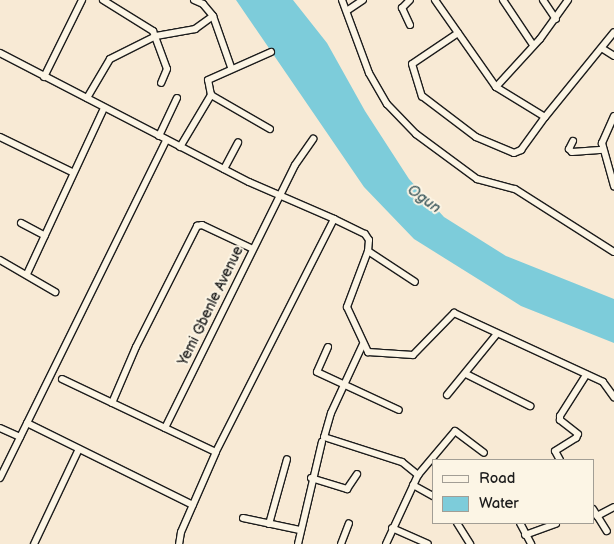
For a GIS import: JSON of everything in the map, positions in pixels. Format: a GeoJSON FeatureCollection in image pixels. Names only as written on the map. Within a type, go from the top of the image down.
{"type":"FeatureCollection","features":[{"type":"Feature","properties":{"kind":"street"},"geometry":{"type":"LineString","coordinates":[[44,77],[82,0]]}},
{"type":"Feature","properties":{"kind":"street"},"geometry":{"type":"LineString","coordinates":[[104,0],[147,26],[156,36],[167,70],[161,83]]}},
{"type":"Feature","properties":{"kind":"street"},"geometry":{"type":"LineString","coordinates":[[194,0],[203,4],[213,16],[231,67]]}},
{"type":"Feature","properties":{"kind":"street"},"geometry":{"type":"LineString","coordinates":[[342,0],[348,10],[369,73],[387,104],[416,134],[477,179],[516,189],[614,252]]}},
{"type":"Feature","properties":{"kind":"street"},"geometry":{"type":"LineString","coordinates":[[348,10],[363,0]]}},
{"type":"Feature","properties":{"kind":"street"},"geometry":{"type":"LineString","coordinates":[[410,0],[402,8],[410,25]]}},
{"type":"Feature","properties":{"kind":"street"},"geometry":{"type":"LineString","coordinates":[[435,0],[496,87],[544,117]]}},
{"type":"Feature","properties":{"kind":"street"},"geometry":{"type":"LineString","coordinates":[[502,0],[533,45]]}},
{"type":"Feature","properties":{"kind":"street"},"geometry":{"type":"LineString","coordinates":[[543,0],[556,19]]}},
{"type":"Feature","properties":{"kind":"street"},"geometry":{"type":"LineString","coordinates":[[496,87],[556,19],[568,0]]}},
{"type":"Feature","properties":{"kind":"street"},"geometry":{"type":"LineString","coordinates":[[86,98],[110,59],[156,36],[195,29],[213,16]]}},
{"type":"Feature","properties":{"kind":"street"},"geometry":{"type":"LineString","coordinates":[[458,33],[412,64],[422,96],[476,137],[514,153],[521,150],[544,117],[603,49],[614,32]]}},
{"type":"Feature","properties":{"kind":"street"},"geometry":{"type":"LineString","coordinates":[[603,49],[614,56]]}},
{"type":"Feature","properties":{"kind":"street"},"geometry":{"type":"LineString","coordinates":[[270,129],[211,95],[207,81],[231,67],[271,52]]}},
{"type":"Feature","properties":{"kind":"street"},"geometry":{"type":"LineString","coordinates":[[0,53],[224,169],[368,236],[368,251],[347,306],[363,344],[372,353],[411,356],[454,313],[496,335],[607,384],[614,397]]}},
{"type":"Feature","properties":{"kind":"street"},"geometry":{"type":"LineString","coordinates":[[180,147],[211,95]]}},
{"type":"Feature","properties":{"kind":"street"},"geometry":{"type":"LineString","coordinates":[[159,136],[177,98]]}},
{"type":"Feature","properties":{"kind":"street"},"geometry":{"type":"LineString","coordinates":[[27,274],[72,172],[104,108]]}},
{"type":"Feature","properties":{"kind":"street"},"geometry":{"type":"LineString","coordinates":[[614,117],[604,135],[603,150],[614,186]]}},
{"type":"Feature","properties":{"kind":"street"},"geometry":{"type":"LineString","coordinates":[[0,137],[72,172]]}},
{"type":"Feature","properties":{"kind":"street","name":"Yemi Gbenle Avenue"},"geometry":{"type":"LineString","coordinates":[[165,428],[299,157],[313,139]]}},
{"type":"Feature","properties":{"kind":"street"},"geometry":{"type":"LineString","coordinates":[[0,478],[166,140]]}},
{"type":"Feature","properties":{"kind":"street"},"geometry":{"type":"LineString","coordinates":[[572,141],[569,149],[572,152],[603,150]]}},
{"type":"Feature","properties":{"kind":"street"},"geometry":{"type":"LineString","coordinates":[[224,169],[238,143]]}},
{"type":"Feature","properties":{"kind":"street"},"geometry":{"type":"LineString","coordinates":[[179,544],[193,505],[216,452],[334,219]]}},
{"type":"Feature","properties":{"kind":"street"},"geometry":{"type":"LineString","coordinates":[[21,223],[45,236]]}},
{"type":"Feature","properties":{"kind":"street"},"geometry":{"type":"LineString","coordinates":[[112,402],[136,347],[197,226],[202,225],[253,249]]}},
{"type":"Feature","properties":{"kind":"street"},"geometry":{"type":"LineString","coordinates":[[368,251],[414,282]]}},
{"type":"Feature","properties":{"kind":"street"},"geometry":{"type":"LineString","coordinates":[[0,260],[55,292]]}},
{"type":"Feature","properties":{"kind":"street"},"geometry":{"type":"LineString","coordinates":[[447,395],[496,335]]}},
{"type":"Feature","properties":{"kind":"street"},"geometry":{"type":"LineString","coordinates":[[363,344],[344,385],[324,437],[402,462],[418,475]]}},
{"type":"Feature","properties":{"kind":"street"},"geometry":{"type":"LineString","coordinates":[[328,347],[317,372],[399,410]]}},
{"type":"Feature","properties":{"kind":"street"},"geometry":{"type":"LineString","coordinates":[[466,374],[530,406]]}},
{"type":"Feature","properties":{"kind":"street"},"geometry":{"type":"LineString","coordinates":[[559,459],[555,451],[576,438],[578,434],[560,420],[560,416],[586,375]]}},
{"type":"Feature","properties":{"kind":"street"},"geometry":{"type":"LineString","coordinates":[[62,379],[216,452]]}},
{"type":"Feature","properties":{"kind":"street"},"geometry":{"type":"LineString","coordinates":[[27,424],[193,505]]}},
{"type":"Feature","properties":{"kind":"street"},"geometry":{"type":"LineString","coordinates":[[0,428],[20,437]]}},
{"type":"Feature","properties":{"kind":"street"},"geometry":{"type":"LineString","coordinates":[[386,544],[418,475],[456,431],[484,453]]}},
{"type":"Feature","properties":{"kind":"street"},"geometry":{"type":"LineString","coordinates":[[298,544],[311,478],[322,442]]}},
{"type":"Feature","properties":{"kind":"street"},"geometry":{"type":"LineString","coordinates":[[34,544],[79,449]]}},
{"type":"Feature","properties":{"kind":"street"},"geometry":{"type":"LineString","coordinates":[[269,524],[287,459]]}},
{"type":"Feature","properties":{"kind":"street"},"geometry":{"type":"LineString","coordinates":[[311,478],[347,489],[357,474]]}},
{"type":"Feature","properties":{"kind":"street"},"geometry":{"type":"LineString","coordinates":[[412,485],[432,495]]}},
{"type":"Feature","properties":{"kind":"street"},"geometry":{"type":"LineString","coordinates":[[597,516],[614,507]]}},
{"type":"Feature","properties":{"kind":"street"},"geometry":{"type":"LineString","coordinates":[[594,511],[607,532]]}},
{"type":"Feature","properties":{"kind":"street"},"geometry":{"type":"LineString","coordinates":[[243,518],[300,530]]}},
{"type":"Feature","properties":{"kind":"street"},"geometry":{"type":"LineString","coordinates":[[341,544],[349,524]]}},
{"type":"Feature","properties":{"kind":"street"},"geometry":{"type":"LineString","coordinates":[[458,524],[470,544]]}},
{"type":"Feature","properties":{"kind":"street"},"geometry":{"type":"LineString","coordinates":[[520,524],[531,544]]}},
{"type":"Feature","properties":{"kind":"street"},"geometry":{"type":"LineString","coordinates":[[525,535],[556,524]]}},
{"type":"Feature","properties":{"kind":"street"},"geometry":{"type":"LineString","coordinates":[[392,528],[428,544]]}},
{"type":"Feature","properties":{"kind":"water","name":"Ogun"},"geometry":{"type":"Polygon","coordinates":[[[236,0],[293,0],[327,43],[365,111],[409,179],[444,217],[506,256],[614,299],[614,343],[521,306],[414,239],[364,187],[236,0]]]}}]}
